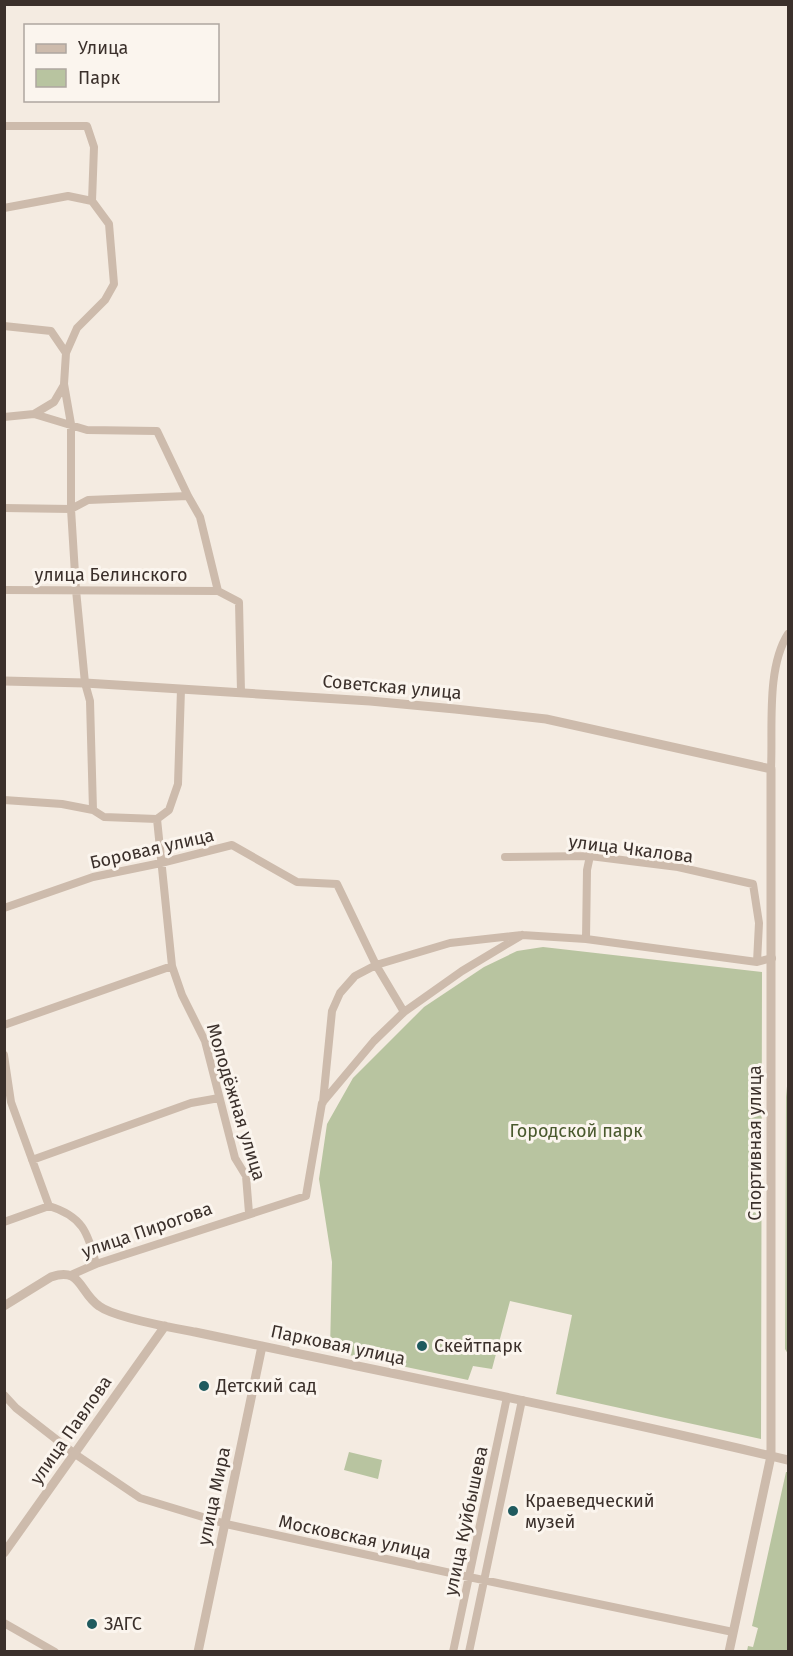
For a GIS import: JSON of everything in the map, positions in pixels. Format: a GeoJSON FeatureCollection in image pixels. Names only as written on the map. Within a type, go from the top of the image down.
{"type":"FeatureCollection","features":[{"type":"Feature","properties":{"kind":"street"},"geometry":{"type":"LineString","coordinates":[[4,126],[87,126],[94,147],[92,201],[109,224],[114,284],[105,300],[77,328],[66,353],[64,384],[71,424],[71,509],[76,590],[84,682],[90,701],[93,810]]}},
{"type":"Feature","properties":{"kind":"street"},"geometry":{"type":"LineString","coordinates":[[4,208],[68,196],[92,201]]}},
{"type":"Feature","properties":{"kind":"street"},"geometry":{"type":"LineString","coordinates":[[4,326],[51,331],[66,353]]}},
{"type":"Feature","properties":{"kind":"street"},"geometry":{"type":"LineString","coordinates":[[34,414],[54,402],[64,384]]}},
{"type":"Feature","properties":{"kind":"street"},"geometry":{"type":"LineString","coordinates":[[4,417],[34,414],[87,430],[158,431],[200,517],[218,591],[239,602],[242,692]]}},
{"type":"Feature","properties":{"kind":"street"},"geometry":{"type":"LineString","coordinates":[[4,508],[71,509],[88,500],[188,496]]}},
{"type":"Feature","properties":{"kind":"street","name":"улица Белинского"},"geometry":{"type":"LineString","coordinates":[[4,590],[218,591]]}},
{"type":"Feature","properties":{"kind":"street","name":"Спортивная улица"},"geometry":{"type":"LineString","coordinates":[[729,1652],[771,1456],[771,769],[774,683],[778,658],[789,634]]}},
{"type":"Feature","properties":{"kind":"street","name":"Советская улица"},"geometry":{"type":"LineString","coordinates":[[4,681],[84,682],[242,692],[381,702],[546,719],[771,769]]}},
{"type":"Feature","properties":{"kind":"street"},"geometry":{"type":"LineString","coordinates":[[4,800],[62,804],[93,810],[104,817],[157,819],[169,810],[178,784],[181,689]]}},
{"type":"Feature","properties":{"kind":"street","name":"Молодёжная улица"},"geometry":{"type":"LineString","coordinates":[[157,819],[172,966],[182,995],[205,1041],[235,1158],[246,1176],[249,1213]]}},
{"type":"Feature","properties":{"kind":"street","name":"Боровая улица"},"geometry":{"type":"LineString","coordinates":[[4,908],[93,877],[232,845],[297,882],[337,884],[376,965],[404,1012]]}},
{"type":"Feature","properties":{"kind":"street"},"geometry":{"type":"LineString","coordinates":[[586,939],[587,870],[590,856]]}},
{"type":"Feature","properties":{"kind":"street","name":"улица Чкалова"},"geometry":{"type":"LineString","coordinates":[[505,857],[590,856],[678,867],[753,884],[759,923],[757,962]]}},
{"type":"Feature","properties":{"kind":"street"},"geometry":{"type":"LineString","coordinates":[[322,1103],[332,1011],[340,993],[355,976],[376,965],[450,943],[522,935],[586,939],[757,962],[772,958]]}},
{"type":"Feature","properties":{"kind":"street"},"geometry":{"type":"LineString","coordinates":[[322,1103],[374,1041],[404,1012],[462,971],[522,935]]}},
{"type":"Feature","properties":{"kind":"street"},"geometry":{"type":"LineString","coordinates":[[4,1025],[172,966]]}},
{"type":"Feature","properties":{"kind":"street"},"geometry":{"type":"LineString","coordinates":[[4,1055],[11,1102],[49,1206]]}},
{"type":"Feature","properties":{"kind":"street"},"geometry":{"type":"LineString","coordinates":[[32,1160],[191,1103],[219,1098]]}},
{"type":"Feature","properties":{"kind":"street","name":"улица Пирогова"},"geometry":{"type":"LineString","coordinates":[[4,1306],[59,1274],[71,1275],[96,1264],[306,1196],[322,1103]]}},
{"type":"Feature","properties":{"kind":"street"},"geometry":{"type":"LineString","coordinates":[[4,1222],[49,1206],[70,1213],[84,1229],[92,1246],[96,1264]]}},
{"type":"Feature","properties":{"kind":"street","name":"Парковая улица"},"geometry":{"type":"LineString","coordinates":[[71,1275],[76,1278],[91,1299],[105,1310],[165,1326],[522,1400],[789,1460]]}},
{"type":"Feature","properties":{"kind":"street","name":"улица Павлова"},"geometry":{"type":"LineString","coordinates":[[4,1553],[165,1326]]}},
{"type":"Feature","properties":{"kind":"street","name":"улица Мира"},"geometry":{"type":"LineString","coordinates":[[198,1652],[262,1346]]}},
{"type":"Feature","properties":{"kind":"street","name":"Московская улица"},"geometry":{"type":"LineString","coordinates":[[4,1395],[16,1408],[75,1454],[140,1498],[226,1524],[733,1632]]}},
{"type":"Feature","properties":{"kind":"street","name":"улица Куйбышева"},"geometry":{"type":"LineString","coordinates":[[453,1652],[507,1397]]}},
{"type":"Feature","properties":{"kind":"street","name":"улица Куйбышева"},"geometry":{"type":"LineString","coordinates":[[469,1652],[522,1400]]}},
{"type":"Feature","properties":{"kind":"street"},"geometry":{"type":"LineString","coordinates":[[4,1623],[55,1652]]}},
{"type":"Feature","properties":{"kind":"green space","name":"Городской парк"},"geometry":{"type":"Polygon","coordinates":[[[543,947],[762,972],[761,1439],[556,1394],[572,1315],[510,1301],[492,1369],[473,1366],[468,1380],[330,1351],[332,1262],[319,1179],[327,1124],[353,1078],[424,1007],[484,967],[517,951],[543,947]]]}},
{"type":"Feature","properties":{"kind":"green space"},"geometry":{"type":"Polygon","coordinates":[[[788,1075],[788,1354],[785,1349],[788,1075]]]}},
{"type":"Feature","properties":{"kind":"green space"},"geometry":{"type":"Polygon","coordinates":[[[349,1452],[382,1460],[378,1479],[344,1470],[349,1452]]]}},
{"type":"Feature","properties":{"kind":"green space"},"geometry":{"type":"Polygon","coordinates":[[[786,1472],[788,1472],[788,1651],[747,1651],[748,1646],[753,1647],[758,1628],[752,1626],[786,1472]]]}},
{"type":"Feature","properties":{"kind":"place","name":"Скейтпарк"},"geometry":{"type":"Point","coordinates":[422,1346]}},
{"type":"Feature","properties":{"kind":"place","name":"Детский сад"},"geometry":{"type":"Point","coordinates":[204,1386]}},
{"type":"Feature","properties":{"kind":"place","name":"Краеведческий музей"},"geometry":{"type":"Point","coordinates":[513,1511]}},
{"type":"Feature","properties":{"kind":"place","name":"ЗАГС"},"geometry":{"type":"Point","coordinates":[92,1624]}}]}
